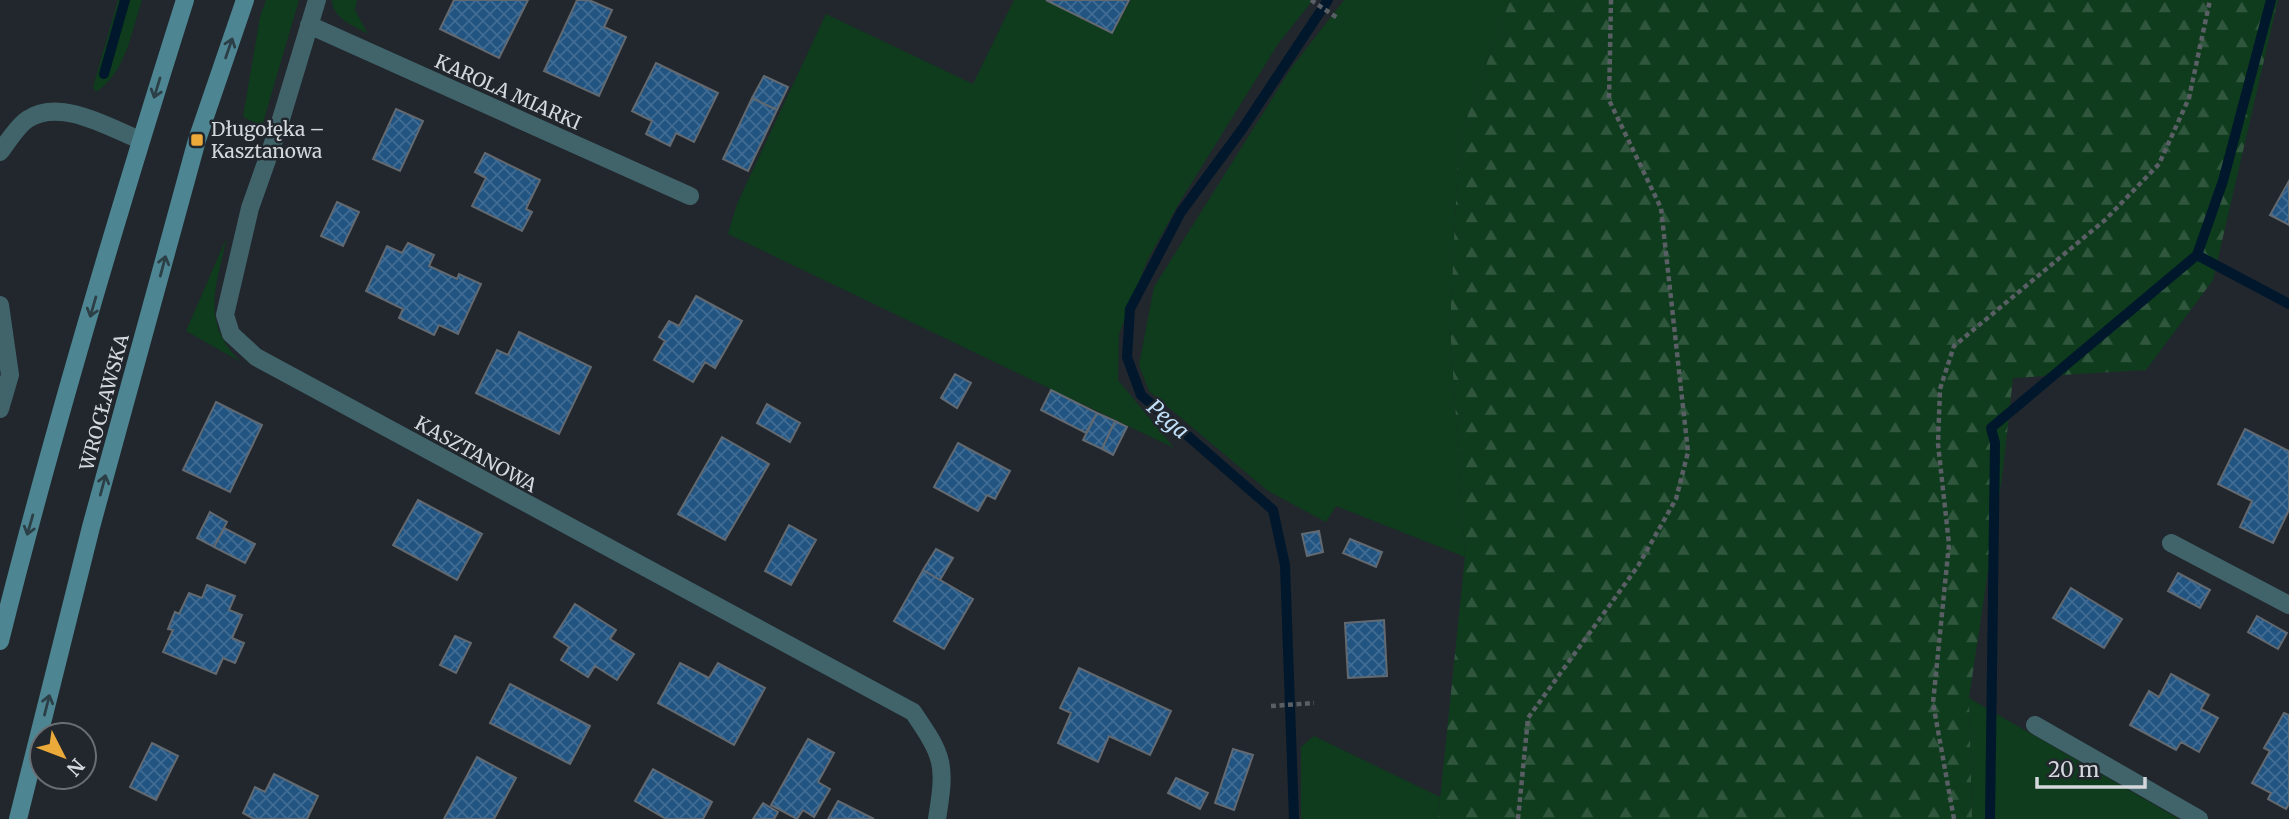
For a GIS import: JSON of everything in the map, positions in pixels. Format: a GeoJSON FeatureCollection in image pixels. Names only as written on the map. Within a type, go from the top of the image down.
{"type":"FeatureCollection","features":[{"type":"Feature","properties":{"kind":"main road","name":"WROCŁAWSKA"},"geometry":{"type":"LineString","coordinates":[[0,640],[22,553],[141,140],[185,0]]}},
{"type":"Feature","properties":{"kind":"main road","name":"WROCŁAWSKA"},"geometry":{"type":"LineString","coordinates":[[18,819],[91,527],[197,140],[245,0]]}},
{"type":"Feature","properties":{"kind":"street","name":"KASZTANOWA"},"geometry":{"type":"LineString","coordinates":[[317,0],[250,208],[225,315],[231,334],[256,357],[913,712],[939,749],[943,784],[937,819]]}},
{"type":"Feature","properties":{"kind":"street","name":"KAROLA MIARKI"},"geometry":{"type":"LineString","coordinates":[[309,25],[690,196]]}},
{"type":"Feature","properties":{"kind":"street"},"geometry":{"type":"LineString","coordinates":[[0,152],[26,120],[46,111],[76,115],[141,140]]}},
{"type":"Feature","properties":{"kind":"street"},"geometry":{"type":"LineString","coordinates":[[0,305],[10,374],[0,409]]}},
{"type":"Feature","properties":{"kind":"street"},"geometry":{"type":"LineString","coordinates":[[2171,543],[2289,605]]}},
{"type":"Feature","properties":{"kind":"street"},"geometry":{"type":"LineString","coordinates":[[2035,725],[2199,819]]}},
{"type":"Feature","properties":{"kind":"path"},"geometry":{"type":"LineString","coordinates":[[1311,0],[1339,19]]}},
{"type":"Feature","properties":{"kind":"path"},"geometry":{"type":"LineString","coordinates":[[1518,819],[1528,718],[1638,566],[1676,499],[1688,452],[1661,208],[1609,100],[1611,0]]}},
{"type":"Feature","properties":{"kind":"path"},"geometry":{"type":"LineString","coordinates":[[1954,819],[1933,702],[1949,544],[1938,444],[1940,389],[1954,346],[2105,220],[2159,164],[2189,98],[2210,0]]}},
{"type":"Feature","properties":{"kind":"path"},"geometry":{"type":"LineString","coordinates":[[1271,706],[1314,704]]}},
{"type":"Feature","properties":{"kind":"green space"},"geometry":{"type":"Polygon","coordinates":[[[118,0],[142,0],[121,63],[106,84],[96,92],[93,87],[118,0]]]}},
{"type":"Feature","properties":{"kind":"green space"},"geometry":{"type":"Polygon","coordinates":[[[266,0],[299,0],[262,126],[243,117],[260,17],[266,0]]]}},
{"type":"Feature","properties":{"kind":"green space"},"geometry":{"type":"Polygon","coordinates":[[[332,0],[357,0],[355,10],[368,34],[340,17],[332,0]]]}},
{"type":"Feature","properties":{"kind":"green space"},"geometry":{"type":"Polygon","coordinates":[[[1014,0],[1044,0],[1112,34],[1131,0],[1313,0],[1278,44],[1179,203],[1147,261],[1119,334],[1118,380],[1174,448],[728,234],[737,204],[826,14],[973,84],[1014,0]]]}},
{"type":"Feature","properties":{"kind":"green space"},"geometry":{"type":"Polygon","coordinates":[[[1344,0],[1510,0],[1459,139],[1450,326],[1465,557],[1336,506],[1326,522],[1268,491],[1149,391],[1139,365],[1154,287],[1292,67],[1344,0]]]}},
{"type":"Feature","properties":{"kind":"green space"},"geometry":{"type":"Polygon","coordinates":[[[1510,0],[2278,0],[2213,280],[2146,370],[2013,378],[2003,470],[1969,698],[1972,819],[1438,819],[1465,557],[1450,326],[1459,139],[1510,0]]]}},
{"type":"Feature","properties":{"kind":"green space"},"geometry":{"type":"Polygon","coordinates":[[[227,237],[216,288],[216,318],[220,333],[241,362],[186,331],[227,237]]]}},
{"type":"Feature","properties":{"kind":"green space"},"geometry":{"type":"Polygon","coordinates":[[[1969,698],[2179,819],[1972,819],[1969,698]]]}},
{"type":"Feature","properties":{"kind":"green space"},"geometry":{"type":"Polygon","coordinates":[[[1314,736],[1440,797],[1438,819],[1301,819],[1301,747],[1314,736]]]}},
{"type":"Feature","properties":{"kind":"building"},"geometry":{"type":"Polygon","coordinates":[[[454,0],[528,0],[499,58],[440,29],[454,0]]]}},
{"type":"Feature","properties":{"kind":"building"},"geometry":{"type":"Polygon","coordinates":[[[577,0],[589,0],[612,10],[604,27],[626,37],[599,96],[544,71],[577,0]]]}},
{"type":"Feature","properties":{"kind":"building"},"geometry":{"type":"Polygon","coordinates":[[[1046,0],[1129,0],[1112,33],[1046,0]]]}},
{"type":"Feature","properties":{"kind":"building"},"geometry":{"type":"Polygon","coordinates":[[[656,63],[718,93],[694,142],[676,133],[670,146],[646,134],[652,121],[632,111],[656,63]]]}},
{"type":"Feature","properties":{"kind":"building"},"geometry":{"type":"Polygon","coordinates":[[[764,76],[788,87],[777,110],[752,98],[764,76]]]}},
{"type":"Feature","properties":{"kind":"building"},"geometry":{"type":"Polygon","coordinates":[[[752,98],[777,110],[748,171],[723,159],[752,98]]]}},
{"type":"Feature","properties":{"kind":"building"},"geometry":{"type":"Polygon","coordinates":[[[396,109],[423,121],[400,171],[373,159],[396,109]]]}},
{"type":"Feature","properties":{"kind":"building"},"geometry":{"type":"Polygon","coordinates":[[[485,153],[540,180],[526,209],[532,212],[522,231],[472,206],[486,178],[475,172],[485,153]]]}},
{"type":"Feature","properties":{"kind":"building"},"geometry":{"type":"Polygon","coordinates":[[[2289,181],[2289,225],[2270,215],[2289,181]]]}},
{"type":"Feature","properties":{"kind":"building"},"geometry":{"type":"Polygon","coordinates":[[[337,202],[359,212],[343,246],[321,236],[337,202]]]}},
{"type":"Feature","properties":{"kind":"building"},"geometry":{"type":"Polygon","coordinates":[[[408,243],[434,255],[429,266],[457,279],[459,274],[481,284],[458,334],[439,325],[434,335],[399,318],[403,309],[366,291],[387,246],[402,253],[408,243]]]}},
{"type":"Feature","properties":{"kind":"building"},"geometry":{"type":"Polygon","coordinates":[[[696,296],[742,321],[715,368],[705,362],[693,382],[654,360],[665,341],[659,337],[669,321],[679,326],[696,296]]]}},
{"type":"Feature","properties":{"kind":"building"},"geometry":{"type":"Polygon","coordinates":[[[519,332],[591,367],[559,434],[476,393],[497,350],[508,355],[519,332]]]}},
{"type":"Feature","properties":{"kind":"building"},"geometry":{"type":"Polygon","coordinates":[[[955,374],[971,383],[957,408],[941,398],[955,374]]]}},
{"type":"Feature","properties":{"kind":"building"},"geometry":{"type":"Polygon","coordinates":[[[1051,390],[1097,413],[1086,433],[1041,410],[1051,390]]]}},
{"type":"Feature","properties":{"kind":"building"},"geometry":{"type":"Polygon","coordinates":[[[216,402],[262,425],[230,492],[183,470],[216,402]]]}},
{"type":"Feature","properties":{"kind":"building"},"geometry":{"type":"Polygon","coordinates":[[[767,404],[800,423],[790,442],[757,423],[767,404]]]}},
{"type":"Feature","properties":{"kind":"building"},"geometry":{"type":"Polygon","coordinates":[[[1097,413],[1115,421],[1102,449],[1083,440],[1097,413]]]}},
{"type":"Feature","properties":{"kind":"building"},"geometry":{"type":"Polygon","coordinates":[[[1115,421],[1127,427],[1113,455],[1102,449],[1115,421]]]}},
{"type":"Feature","properties":{"kind":"building"},"geometry":{"type":"Polygon","coordinates":[[[2245,429],[2289,451],[2289,510],[2273,543],[2240,527],[2252,501],[2218,484],[2245,429]]]}},
{"type":"Feature","properties":{"kind":"building"},"geometry":{"type":"Polygon","coordinates":[[[722,437],[769,464],[725,540],[678,514],[722,437]]]}},
{"type":"Feature","properties":{"kind":"building"},"geometry":{"type":"Polygon","coordinates":[[[958,443],[1010,471],[995,499],[987,495],[978,511],[934,487],[958,443]]]}},
{"type":"Feature","properties":{"kind":"building"},"geometry":{"type":"Polygon","coordinates":[[[418,500],[482,534],[457,580],[393,545],[418,500]]]}},
{"type":"Feature","properties":{"kind":"building"},"geometry":{"type":"Polygon","coordinates":[[[210,512],[227,522],[214,547],[197,538],[210,512]]]}},
{"type":"Feature","properties":{"kind":"building"},"geometry":{"type":"Polygon","coordinates":[[[789,525],[816,540],[791,585],[765,571],[789,525]]]}},
{"type":"Feature","properties":{"kind":"building"},"geometry":{"type":"Polygon","coordinates":[[[224,528],[255,544],[245,563],[214,547],[224,528]]]}},
{"type":"Feature","properties":{"kind":"building"},"geometry":{"type":"Polygon","coordinates":[[[1319,531],[1323,552],[1307,556],[1302,534],[1319,531]]]}},
{"type":"Feature","properties":{"kind":"building"},"geometry":{"type":"Polygon","coordinates":[[[1350,539],[1382,552],[1376,567],[1343,553],[1350,539]]]}},
{"type":"Feature","properties":{"kind":"building"},"geometry":{"type":"Polygon","coordinates":[[[936,549],[953,558],[940,580],[923,570],[936,549]]]}},
{"type":"Feature","properties":{"kind":"building"},"geometry":{"type":"Polygon","coordinates":[[[923,570],[973,599],[944,649],[894,621],[923,570]]]}},
{"type":"Feature","properties":{"kind":"building"},"geometry":{"type":"Polygon","coordinates":[[[2178,573],[2210,590],[2200,608],[2168,591],[2178,573]]]}},
{"type":"Feature","properties":{"kind":"building"},"geometry":{"type":"Polygon","coordinates":[[[207,585],[235,596],[229,610],[242,615],[232,638],[244,643],[235,663],[223,658],[216,674],[163,652],[173,630],[168,629],[175,612],[179,614],[189,593],[202,598],[207,585]]]}},
{"type":"Feature","properties":{"kind":"building"},"geometry":{"type":"Polygon","coordinates":[[[2071,588],[2122,619],[2104,648],[2053,618],[2071,588]]]}},
{"type":"Feature","properties":{"kind":"building"},"geometry":{"type":"Polygon","coordinates":[[[575,604],[616,630],[610,639],[634,654],[617,680],[595,666],[588,677],[561,660],[569,647],[554,637],[575,604]]]}},
{"type":"Feature","properties":{"kind":"building"},"geometry":{"type":"Polygon","coordinates":[[[2257,616],[2287,633],[2278,649],[2248,632],[2257,616]]]}},
{"type":"Feature","properties":{"kind":"building"},"geometry":{"type":"Polygon","coordinates":[[[1384,620],[1387,676],[1348,678],[1345,623],[1384,620]]]}},
{"type":"Feature","properties":{"kind":"building"},"geometry":{"type":"Polygon","coordinates":[[[455,636],[471,643],[456,673],[440,665],[455,636]]]}},
{"type":"Feature","properties":{"kind":"building"},"geometry":{"type":"Polygon","coordinates":[[[680,663],[709,678],[718,663],[765,688],[734,745],[658,703],[680,663]]]}},
{"type":"Feature","properties":{"kind":"building"},"geometry":{"type":"Polygon","coordinates":[[[1079,668],[1171,711],[1150,755],[1109,736],[1098,762],[1058,743],[1071,713],[1060,708],[1079,668]]]}},
{"type":"Feature","properties":{"kind":"building"},"geometry":{"type":"Polygon","coordinates":[[[2171,674],[2209,695],[2201,709],[2218,718],[2199,752],[2181,742],[2176,750],[2130,725],[2149,691],[2159,697],[2171,674]]]}},
{"type":"Feature","properties":{"kind":"building"},"geometry":{"type":"Polygon","coordinates":[[[510,684],[590,726],[570,764],[490,723],[510,684]]]}},
{"type":"Feature","properties":{"kind":"building"},"geometry":{"type":"Polygon","coordinates":[[[2284,713],[2289,715],[2289,804],[2286,809],[2268,799],[2271,793],[2252,783],[2270,751],[2264,748],[2284,713]]]}},
{"type":"Feature","properties":{"kind":"building"},"geometry":{"type":"Polygon","coordinates":[[[808,739],[834,753],[818,782],[830,789],[814,817],[803,810],[797,819],[771,805],[808,739]]]}},
{"type":"Feature","properties":{"kind":"building"},"geometry":{"type":"Polygon","coordinates":[[[152,743],[178,756],[156,800],[130,787],[152,743]]]}},
{"type":"Feature","properties":{"kind":"building"},"geometry":{"type":"Polygon","coordinates":[[[1233,749],[1253,755],[1234,810],[1215,803],[1233,749]]]}},
{"type":"Feature","properties":{"kind":"building"},"geometry":{"type":"Polygon","coordinates":[[[477,757],[516,778],[494,819],[444,819],[477,757]]]}},
{"type":"Feature","properties":{"kind":"building"},"geometry":{"type":"Polygon","coordinates":[[[653,769],[712,802],[703,819],[666,819],[635,801],[653,769]]]}},
{"type":"Feature","properties":{"kind":"building"},"geometry":{"type":"Polygon","coordinates":[[[274,774],[318,796],[307,819],[254,819],[243,813],[255,787],[265,792],[274,774]]]}},
{"type":"Feature","properties":{"kind":"building"},"geometry":{"type":"Polygon","coordinates":[[[1176,778],[1208,793],[1200,809],[1168,793],[1176,778]]]}},
{"type":"Feature","properties":{"kind":"building"},"geometry":{"type":"Polygon","coordinates":[[[838,801],[874,819],[828,819],[838,801]]]}},
{"type":"Feature","properties":{"kind":"building"},"geometry":{"type":"Polygon","coordinates":[[[763,803],[778,812],[774,819],[753,819],[763,803]]]}},
{"type":"Feature","properties":{"kind":"waterway"},"geometry":{"type":"LineString","coordinates":[[104,74],[125,0]]}},
{"type":"Feature","properties":{"kind":"waterway","name":"Pęga"},"geometry":{"type":"LineString","coordinates":[[1294,819],[1285,565],[1273,510],[1141,395],[1127,357],[1130,309],[1181,212],[1243,128],[1328,0]]}},
{"type":"Feature","properties":{"kind":"waterway"},"geometry":{"type":"LineString","coordinates":[[1990,819],[1995,443],[1991,428],[2197,255],[2223,181],[2271,0]]}},
{"type":"Feature","properties":{"kind":"waterway"},"geometry":{"type":"LineString","coordinates":[[2197,255],[2289,304]]}},
{"type":"Feature","properties":{"kind":"place","name":"Długołęka – Kasztanowa"},"geometry":{"type":"Point","coordinates":[197,140]}}]}
